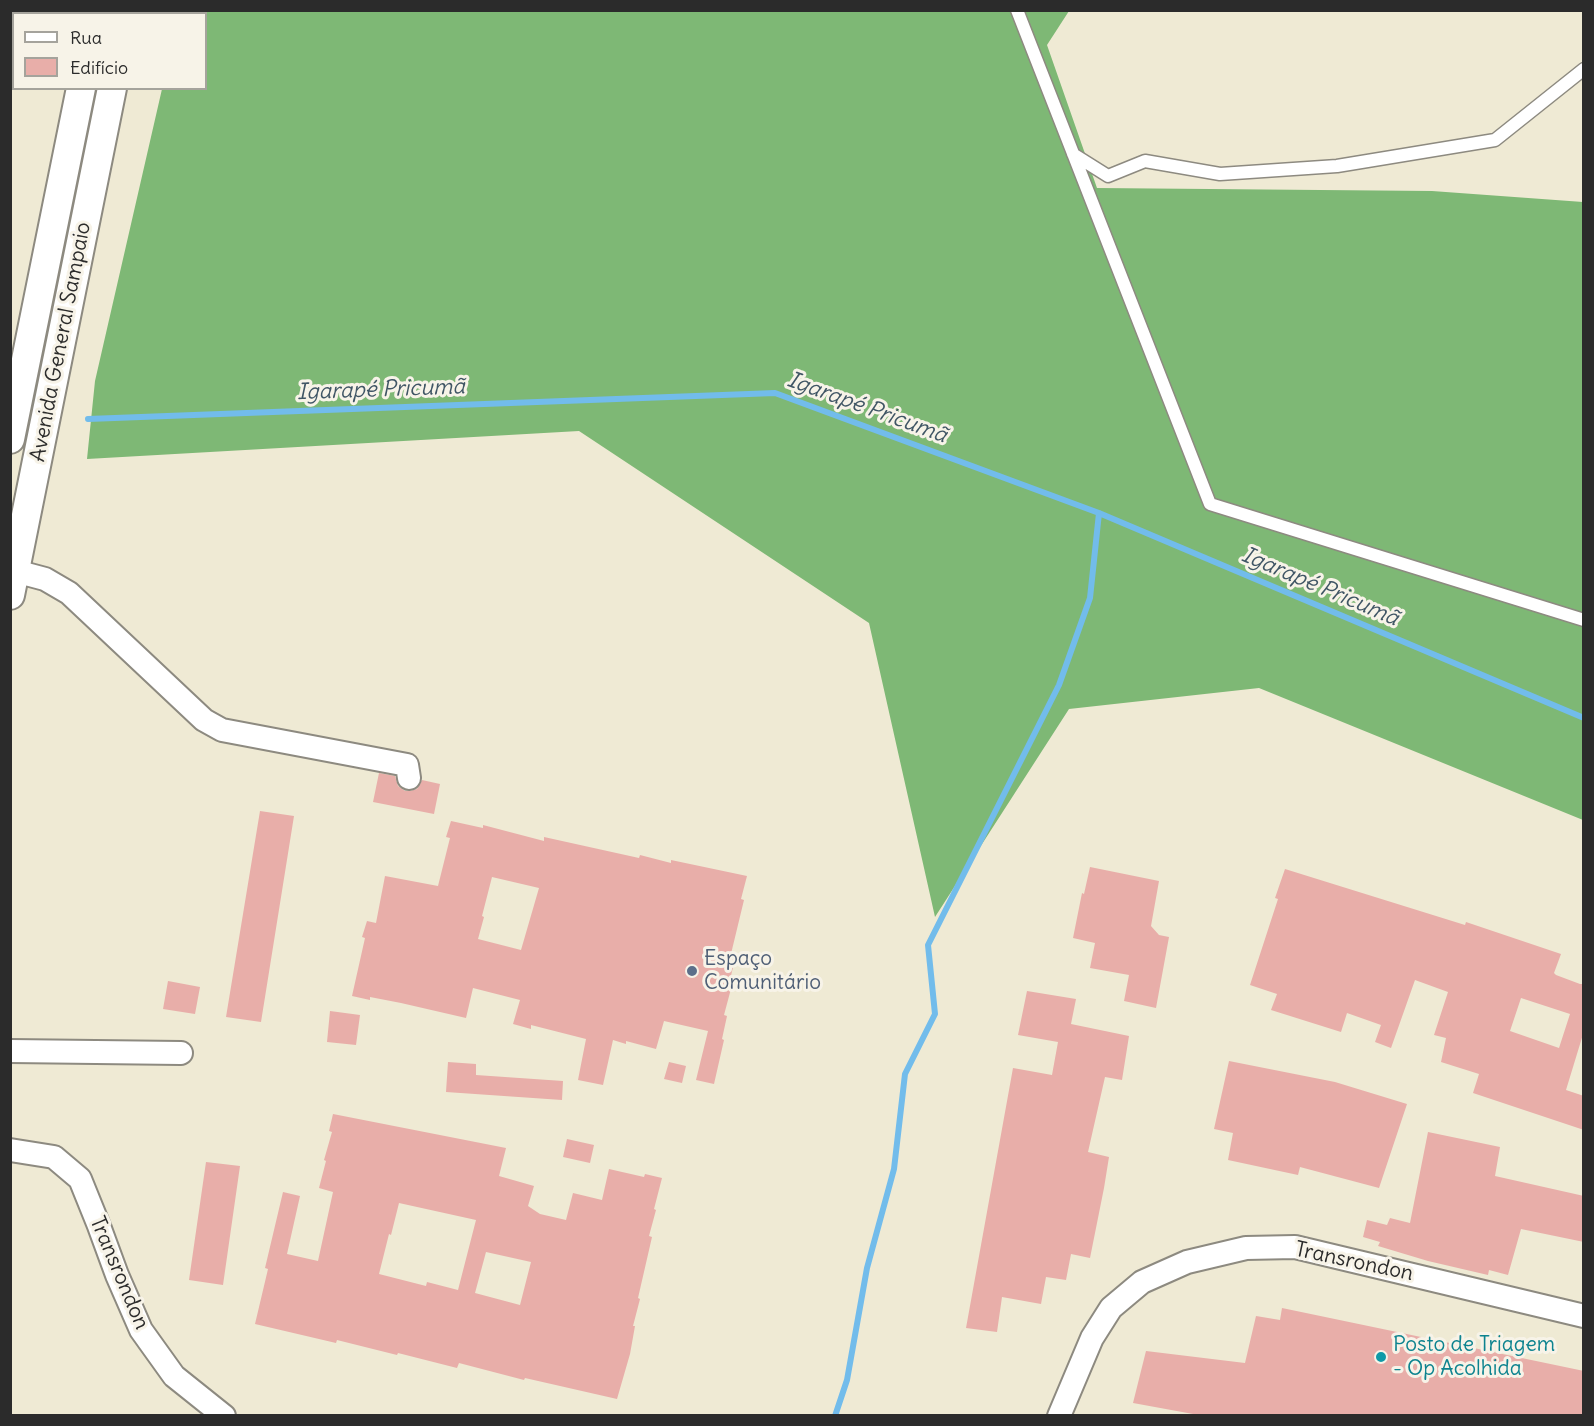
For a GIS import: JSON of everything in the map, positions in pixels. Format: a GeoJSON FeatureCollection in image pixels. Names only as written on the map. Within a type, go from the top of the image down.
{"type":"FeatureCollection","features":[{"type":"Feature","properties":{"kind":"street","name":"Avenida General Sampaio"},"geometry":{"type":"LineString","coordinates":[[10,439],[81,90]]}},
{"type":"Feature","properties":{"kind":"street","name":"Avenida General Sampaio"},"geometry":{"type":"LineString","coordinates":[[13,583],[22,479],[112,90]]}},
{"type":"Feature","properties":{"kind":"street"},"geometry":{"type":"LineString","coordinates":[[13,583],[45,579],[69,593],[204,720],[222,730],[407,765],[409,778]]}},
{"type":"Feature","properties":{"kind":"street"},"geometry":{"type":"LineString","coordinates":[[10,1051],[181,1053]]}},
{"type":"Feature","properties":{"kind":"street","name":"Transrondon"},"geometry":{"type":"LineString","coordinates":[[10,1150],[54,1157],[80,1179],[141,1330],[174,1376],[224,1416]]}},
{"type":"Feature","properties":{"kind":"street","name":"Transrondon"},"geometry":{"type":"LineString","coordinates":[[1061,1414],[1092,1338],[1111,1308],[1142,1282],[1187,1262],[1246,1248],[1295,1247],[1584,1316]]}},
{"type":"Feature","properties":{"kind":"lane"},"geometry":{"type":"LineString","coordinates":[[1017,10],[1210,504],[1584,620]]}},
{"type":"Feature","properties":{"kind":"lane"},"geometry":{"type":"LineString","coordinates":[[1073,154],[1108,176],[1145,161],[1220,174],[1337,166],[1495,140],[1584,69]]}},
{"type":"Feature","properties":{"kind":"green space"},"geometry":{"type":"Polygon","coordinates":[[[1069,11],[1047,45],[1097,188],[1432,191],[1583,202],[1583,820],[1259,688],[1069,709],[935,917],[869,623],[579,431],[87,459],[95,381],[162,90],[207,90],[207,12],[180,12],[1069,11]]]}},
{"type":"Feature","properties":{"kind":"building"},"geometry":{"type":"Polygon","coordinates":[[[379,773],[395,776],[398,786],[405,791],[417,789],[422,780],[440,784],[434,814],[373,802],[379,773]]]}},
{"type":"Feature","properties":{"kind":"building"},"geometry":{"type":"Polygon","coordinates":[[[260,811],[294,816],[261,1022],[226,1017],[260,811]]]}},
{"type":"Feature","properties":{"kind":"building"},"geometry":{"type":"Polygon","coordinates":[[[451,821],[483,828],[483,825],[544,841],[544,837],[639,858],[640,855],[671,863],[671,860],[747,876],[741,899],[744,900],[730,958],[735,959],[729,984],[732,985],[724,1015],[727,1016],[722,1039],[724,1040],[714,1084],[696,1080],[708,1031],[664,1021],[656,1049],[613,1040],[603,1085],[578,1080],[586,1039],[531,1025],[531,1029],[513,1024],[520,1000],[473,988],[466,1018],[370,997],[370,1000],[352,996],[365,938],[362,937],[367,921],[376,923],[385,876],[438,886],[450,838],[446,837],[451,821]],[[492,877],[478,939],[521,950],[539,888],[492,877]]]}},
{"type":"Feature","properties":{"kind":"building"},"geometry":{"type":"Polygon","coordinates":[[[1090,867],[1159,881],[1151,926],[1159,935],[1169,937],[1156,1008],[1124,1001],[1129,975],[1090,968],[1095,943],[1073,938],[1090,867]]]}},
{"type":"Feature","properties":{"kind":"building"},"geometry":{"type":"Polygon","coordinates":[[[1285,869],[1465,925],[1466,922],[1561,954],[1554,973],[1584,984],[1584,1031],[1566,1090],[1584,1096],[1584,1130],[1473,1093],[1479,1074],[1441,1062],[1446,1038],[1434,1035],[1448,992],[1415,980],[1391,1048],[1375,1042],[1381,1025],[1347,1013],[1341,1032],[1271,1010],[1277,994],[1250,985],[1278,899],[1275,898],[1285,869]],[[1521,998],[1510,1031],[1559,1048],[1570,1014],[1521,998]]]}},
{"type":"Feature","properties":{"kind":"building"},"geometry":{"type":"Polygon","coordinates":[[[168,981],[200,987],[195,1014],[163,1009],[168,981]]]}},
{"type":"Feature","properties":{"kind":"building"},"geometry":{"type":"Polygon","coordinates":[[[1027,991],[1076,999],[1071,1024],[1129,1036],[1122,1080],[1105,1077],[1088,1152],[1109,1157],[1104,1188],[1090,1258],[1071,1254],[1066,1280],[1046,1277],[1041,1304],[1002,1297],[997,1332],[966,1328],[1013,1068],[1052,1075],[1058,1042],[1018,1035],[1027,991]]]}},
{"type":"Feature","properties":{"kind":"building"},"geometry":{"type":"Polygon","coordinates":[[[330,1011],[360,1015],[356,1045],[327,1042],[330,1011]]]}},
{"type":"Feature","properties":{"kind":"building"},"geometry":{"type":"Polygon","coordinates":[[[1229,1061],[1335,1082],[1407,1104],[1379,1188],[1300,1167],[1298,1175],[1228,1160],[1233,1133],[1214,1129],[1229,1061]]]}},
{"type":"Feature","properties":{"kind":"building"},"geometry":{"type":"Polygon","coordinates":[[[448,1062],[476,1064],[476,1075],[563,1081],[562,1100],[446,1092],[448,1062]]]}},
{"type":"Feature","properties":{"kind":"building"},"geometry":{"type":"Polygon","coordinates":[[[669,1062],[686,1066],[682,1083],[664,1079],[669,1062]]]}},
{"type":"Feature","properties":{"kind":"building"},"geometry":{"type":"Polygon","coordinates":[[[333,1114],[506,1148],[499,1176],[534,1186],[528,1206],[540,1214],[566,1220],[573,1193],[602,1200],[609,1169],[644,1177],[645,1174],[662,1178],[649,1236],[652,1237],[638,1298],[640,1299],[633,1326],[635,1326],[630,1354],[617,1399],[525,1378],[524,1380],[459,1363],[457,1368],[398,1353],[397,1355],[337,1340],[336,1343],[255,1324],[268,1269],[265,1268],[283,1192],[300,1196],[287,1254],[318,1261],[333,1192],[319,1188],[332,1132],[329,1131],[333,1114]],[[399,1203],[379,1274],[426,1286],[427,1282],[458,1290],[476,1220],[399,1203]],[[486,1252],[475,1293],[520,1305],[531,1262],[486,1252]]]}},
{"type":"Feature","properties":{"kind":"building"},"geometry":{"type":"Polygon","coordinates":[[[1428,1132],[1500,1147],[1495,1176],[1584,1196],[1584,1242],[1521,1229],[1508,1275],[1489,1270],[1488,1275],[1378,1246],[1380,1242],[1363,1237],[1367,1220],[1387,1225],[1390,1218],[1410,1223],[1428,1132]]]}},
{"type":"Feature","properties":{"kind":"building"},"geometry":{"type":"Polygon","coordinates":[[[567,1139],[594,1145],[590,1163],[563,1157],[567,1139]]]}},
{"type":"Feature","properties":{"kind":"building"},"geometry":{"type":"Polygon","coordinates":[[[206,1162],[240,1166],[223,1285],[189,1280],[206,1162]]]}},
{"type":"Feature","properties":{"kind":"building","name":"Posto de Triagem - Op Acolhida"},"geometry":{"type":"Polygon","coordinates":[[[1282,1308],[1584,1371],[1584,1416],[1204,1416],[1133,1403],[1146,1351],[1245,1363],[1256,1316],[1280,1320],[1282,1308]]]}},
{"type":"Feature","properties":{"kind":"waterway","name":"Igarapé Pricumã"},"geometry":{"type":"LineString","coordinates":[[88,419],[775,393],[1099,513],[1584,718]]}},
{"type":"Feature","properties":{"kind":"waterway"},"geometry":{"type":"LineString","coordinates":[[835,1416],[847,1380],[867,1268],[894,1169],[905,1074],[935,1014],[928,945],[1059,685],[1090,598],[1099,513]]}},
{"type":"Feature","properties":{"kind":"place","name":"Espaço Comunitário"},"geometry":{"type":"Point","coordinates":[692,971]}},
{"type":"Feature","properties":{"kind":"place","name":"Posto de Triagem - Op Acolhida"},"geometry":{"type":"Point","coordinates":[1381,1357]}}]}
